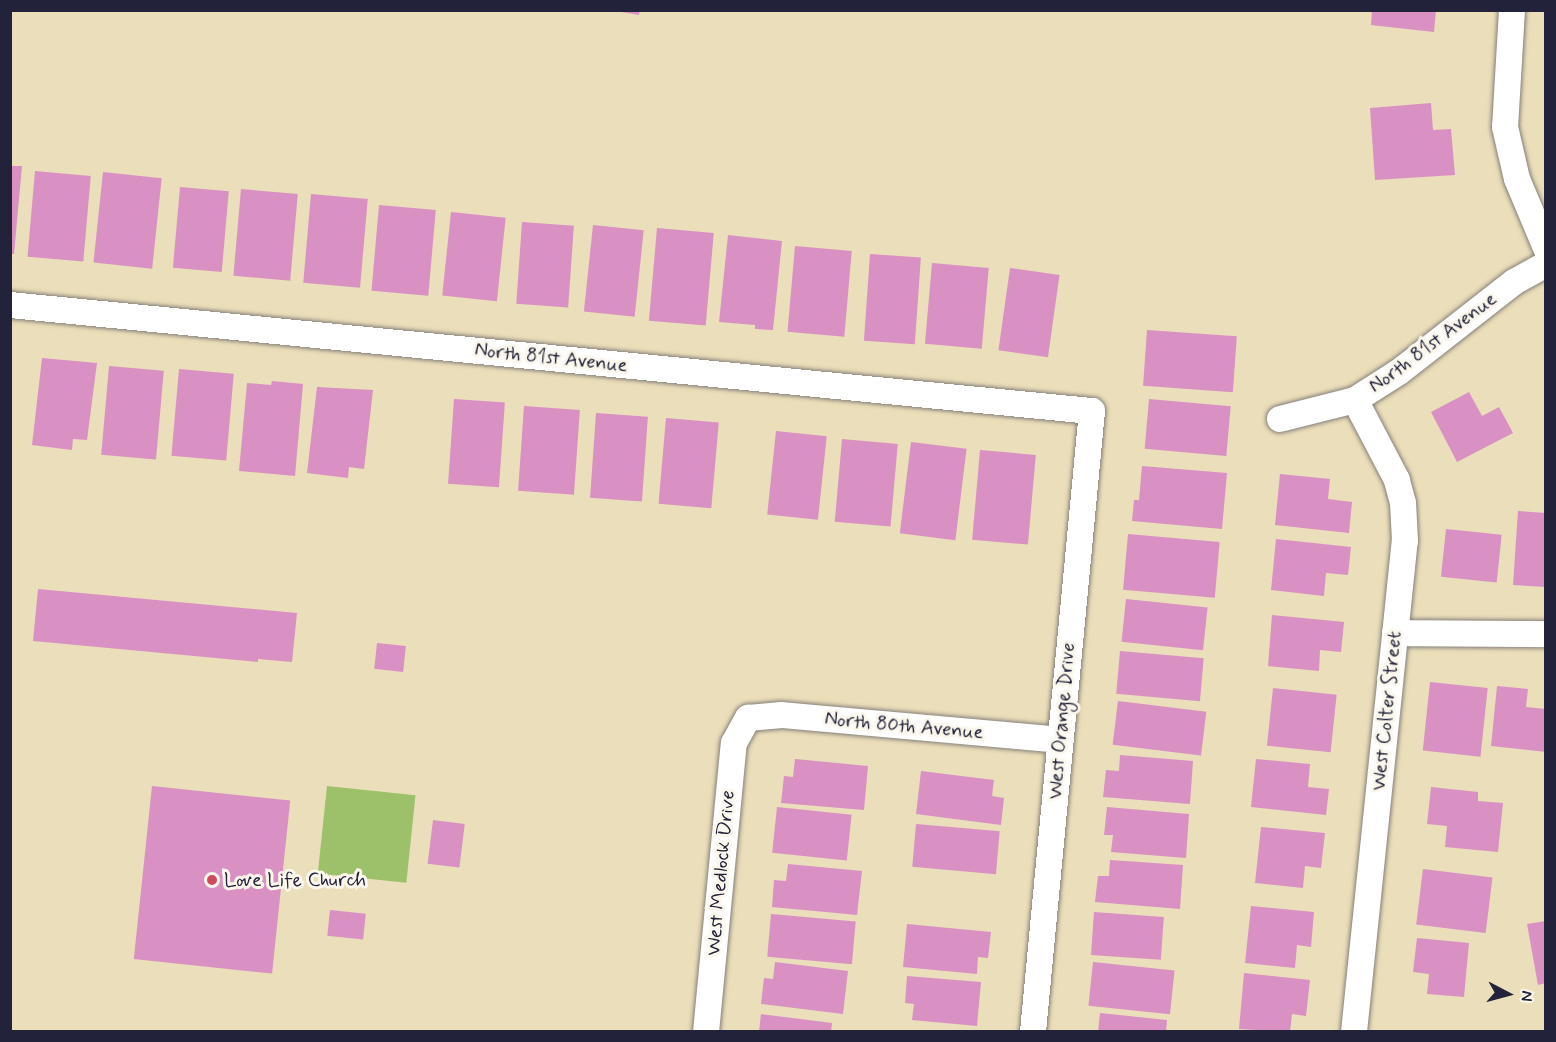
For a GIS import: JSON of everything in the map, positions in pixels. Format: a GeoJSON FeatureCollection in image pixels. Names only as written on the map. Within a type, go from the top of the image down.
{"type":"FeatureCollection","features":[{"type":"Feature","properties":{"kind":"street"},"geometry":{"type":"LineString","coordinates":[[1512,10],[1505,127],[1517,179],[1545,248]]}},
{"type":"Feature","properties":{"kind":"street","name":"North 81st Avenue"},"geometry":{"type":"LineString","coordinates":[[1280,419],[1355,400],[1399,372],[1514,282],[1545,264]]}},
{"type":"Feature","properties":{"kind":"street","name":"North 81st Avenue"},"geometry":{"type":"LineString","coordinates":[[10,305],[1092,411]]}},
{"type":"Feature","properties":{"kind":"street","name":"West Colter Street"},"geometry":{"type":"LineString","coordinates":[[1354,1032],[1405,542],[1403,503],[1397,480],[1355,400]]}},
{"type":"Feature","properties":{"kind":"street","name":"West Orange Drive"},"geometry":{"type":"LineString","coordinates":[[1033,1032],[1092,411]]}},
{"type":"Feature","properties":{"kind":"street"},"geometry":{"type":"LineString","coordinates":[[1395,633],[1545,634]]}},
{"type":"Feature","properties":{"kind":"street","name":"North 80th Avenue"},"geometry":{"type":"LineString","coordinates":[[748,718],[782,715],[1060,740]]}},
{"type":"Feature","properties":{"kind":"street","name":"West Medlock Drive"},"geometry":{"type":"LineString","coordinates":[[706,1032],[734,743],[748,718]]}},
{"type":"Feature","properties":{"kind":"green space"},"geometry":{"type":"Polygon","coordinates":[[[327,786],[416,795],[406,883],[318,874],[327,786]]]}},
{"type":"Feature","properties":{"kind":"building"},"geometry":{"type":"Polygon","coordinates":[[[610,10],[640,10],[639,15],[610,10]]]}},
{"type":"Feature","properties":{"kind":"building"},"geometry":{"type":"Polygon","coordinates":[[[1372,10],[1436,10],[1434,32],[1371,25],[1372,10]]]}},
{"type":"Feature","properties":{"kind":"building"},"geometry":{"type":"Polygon","coordinates":[[[1431,103],[1433,130],[1451,129],[1455,175],[1375,180],[1370,108],[1431,103]]]}},
{"type":"Feature","properties":{"kind":"building"},"geometry":{"type":"Polygon","coordinates":[[[10,166],[22,166],[14,254],[10,254],[10,166]]]}},
{"type":"Feature","properties":{"kind":"building"},"geometry":{"type":"Polygon","coordinates":[[[35,171],[91,176],[83,262],[28,257],[35,171]]]}},
{"type":"Feature","properties":{"kind":"building"},"geometry":{"type":"Polygon","coordinates":[[[103,172],[162,178],[152,269],[93,263],[103,172]]]}},
{"type":"Feature","properties":{"kind":"building"},"geometry":{"type":"Polygon","coordinates":[[[180,187],[229,191],[222,272],[173,268],[180,187]]]}},
{"type":"Feature","properties":{"kind":"building"},"geometry":{"type":"Polygon","coordinates":[[[241,189],[298,194],[290,281],[233,276],[241,189]]]}},
{"type":"Feature","properties":{"kind":"building"},"geometry":{"type":"Polygon","coordinates":[[[311,194],[368,199],[360,288],[303,283],[311,194]]]}},
{"type":"Feature","properties":{"kind":"building"},"geometry":{"type":"Polygon","coordinates":[[[379,205],[436,210],[428,296],[372,291],[379,205]]]}},
{"type":"Feature","properties":{"kind":"building"},"geometry":{"type":"Polygon","coordinates":[[[451,212],[506,218],[497,301],[442,296],[451,212]]]}},
{"type":"Feature","properties":{"kind":"building"},"geometry":{"type":"Polygon","coordinates":[[[522,222],[574,226],[568,307],[516,304],[522,222]]]}},
{"type":"Feature","properties":{"kind":"building"},"geometry":{"type":"Polygon","coordinates":[[[593,225],[644,230],[635,317],[584,312],[593,225]]]}},
{"type":"Feature","properties":{"kind":"building"},"geometry":{"type":"Polygon","coordinates":[[[657,228],[714,233],[706,326],[649,321],[657,228]]]}},
{"type":"Feature","properties":{"kind":"building"},"geometry":{"type":"Polygon","coordinates":[[[728,235],[782,241],[773,330],[755,329],[755,325],[719,322],[728,235]]]}},
{"type":"Feature","properties":{"kind":"building"},"geometry":{"type":"Polygon","coordinates":[[[795,246],[852,251],[844,337],[788,332],[795,246]]]}},
{"type":"Feature","properties":{"kind":"building"},"geometry":{"type":"Polygon","coordinates":[[[870,254],[921,258],[915,344],[864,341],[870,254]]]}},
{"type":"Feature","properties":{"kind":"building"},"geometry":{"type":"Polygon","coordinates":[[[932,263],[989,268],[982,349],[925,344],[932,263]]]}},
{"type":"Feature","properties":{"kind":"building"},"geometry":{"type":"Polygon","coordinates":[[[1010,268],[1060,275],[1048,357],[998,350],[1010,268]]]}},
{"type":"Feature","properties":{"kind":"building"},"geometry":{"type":"Polygon","coordinates":[[[1147,330],[1237,336],[1233,392],[1143,386],[1147,330]]]}},
{"type":"Feature","properties":{"kind":"building"},"geometry":{"type":"Polygon","coordinates":[[[42,358],[97,363],[87,440],[73,439],[72,450],[32,445],[42,358]]]}},
{"type":"Feature","properties":{"kind":"building"},"geometry":{"type":"Polygon","coordinates":[[[109,366],[164,371],[156,459],[101,455],[109,366]]]}},
{"type":"Feature","properties":{"kind":"building"},"geometry":{"type":"Polygon","coordinates":[[[179,369],[234,374],[226,460],[171,456],[179,369]]]}},
{"type":"Feature","properties":{"kind":"building"},"geometry":{"type":"Polygon","coordinates":[[[272,381],[303,384],[295,476],[239,471],[247,383],[271,385],[272,381]]]}},
{"type":"Feature","properties":{"kind":"building"},"geometry":{"type":"Polygon","coordinates":[[[317,387],[373,390],[364,469],[349,467],[348,478],[307,473],[317,387]]]}},
{"type":"Feature","properties":{"kind":"building"},"geometry":{"type":"Polygon","coordinates":[[[1469,392],[1482,416],[1499,407],[1513,433],[1457,462],[1431,412],[1469,392]]]}},
{"type":"Feature","properties":{"kind":"building"},"geometry":{"type":"Polygon","coordinates":[[[454,399],[505,403],[499,487],[448,484],[454,399]]]}},
{"type":"Feature","properties":{"kind":"building"},"geometry":{"type":"Polygon","coordinates":[[[1149,399],[1231,406],[1226,456],[1145,449],[1149,399]]]}},
{"type":"Feature","properties":{"kind":"building"},"geometry":{"type":"Polygon","coordinates":[[[524,406],[580,410],[574,495],[518,491],[524,406]]]}},
{"type":"Feature","properties":{"kind":"building"},"geometry":{"type":"Polygon","coordinates":[[[596,413],[648,417],[642,501],[590,498],[596,413]]]}},
{"type":"Feature","properties":{"kind":"building"},"geometry":{"type":"Polygon","coordinates":[[[666,418],[719,423],[711,508],[659,504],[666,418]]]}},
{"type":"Feature","properties":{"kind":"building"},"geometry":{"type":"Polygon","coordinates":[[[776,431],[827,436],[818,520],[767,515],[776,431]]]}},
{"type":"Feature","properties":{"kind":"building"},"geometry":{"type":"Polygon","coordinates":[[[842,439],[898,444],[891,527],[835,522],[842,439]]]}},
{"type":"Feature","properties":{"kind":"building"},"geometry":{"type":"Polygon","coordinates":[[[911,442],[967,449],[955,540],[900,533],[911,442]]]}},
{"type":"Feature","properties":{"kind":"building"},"geometry":{"type":"Polygon","coordinates":[[[980,450],[1036,455],[1028,545],[972,540],[980,450]]]}},
{"type":"Feature","properties":{"kind":"building"},"geometry":{"type":"Polygon","coordinates":[[[1142,466],[1227,473],[1222,529],[1132,521],[1134,500],[1139,500],[1142,466]]]}},
{"type":"Feature","properties":{"kind":"building"},"geometry":{"type":"Polygon","coordinates":[[[1280,474],[1330,479],[1328,499],[1352,502],[1349,533],[1275,525],[1280,474]]]}},
{"type":"Feature","properties":{"kind":"building"},"geometry":{"type":"Polygon","coordinates":[[[1518,511],[1546,513],[1546,587],[1513,585],[1518,511]]]}},
{"type":"Feature","properties":{"kind":"building"},"geometry":{"type":"Polygon","coordinates":[[[1446,529],[1502,535],[1497,583],[1441,577],[1446,529]]]}},
{"type":"Feature","properties":{"kind":"building"},"geometry":{"type":"Polygon","coordinates":[[[1128,534],[1220,542],[1215,598],[1123,590],[1128,534]]]}},
{"type":"Feature","properties":{"kind":"building"},"geometry":{"type":"Polygon","coordinates":[[[1276,539],[1351,547],[1348,575],[1326,573],[1324,596],[1271,590],[1276,539]]]}},
{"type":"Feature","properties":{"kind":"building"},"geometry":{"type":"Polygon","coordinates":[[[38,589],[297,613],[292,662],[258,659],[258,662],[33,641],[38,589]]]}},
{"type":"Feature","properties":{"kind":"building"},"geometry":{"type":"Polygon","coordinates":[[[1126,599],[1208,608],[1203,650],[1122,642],[1126,599]]]}},
{"type":"Feature","properties":{"kind":"building"},"geometry":{"type":"Polygon","coordinates":[[[1272,615],[1344,622],[1341,652],[1320,650],[1319,671],[1268,666],[1272,615]]]}},
{"type":"Feature","properties":{"kind":"building"},"geometry":{"type":"Polygon","coordinates":[[[377,643],[406,646],[403,672],[374,669],[377,643]]]}},
{"type":"Feature","properties":{"kind":"building"},"geometry":{"type":"Polygon","coordinates":[[[1120,651],[1204,658],[1200,701],[1116,694],[1120,651]]]}},
{"type":"Feature","properties":{"kind":"building"},"geometry":{"type":"Polygon","coordinates":[[[1430,682],[1488,688],[1480,757],[1423,751],[1430,682]]]}},
{"type":"Feature","properties":{"kind":"building"},"geometry":{"type":"Polygon","coordinates":[[[1497,686],[1528,689],[1526,707],[1546,709],[1546,752],[1491,746],[1497,686]]]}},
{"type":"Feature","properties":{"kind":"building"},"geometry":{"type":"Polygon","coordinates":[[[1273,688],[1337,695],[1331,752],[1267,746],[1273,688]]]}},
{"type":"Feature","properties":{"kind":"building"},"geometry":{"type":"Polygon","coordinates":[[[1118,701],[1206,712],[1201,756],[1113,745],[1118,701]]]}},
{"type":"Feature","properties":{"kind":"building"},"geometry":{"type":"Polygon","coordinates":[[[1120,755],[1193,761],[1190,804],[1103,797],[1106,770],[1119,771],[1120,755]]]}},
{"type":"Feature","properties":{"kind":"building"},"geometry":{"type":"Polygon","coordinates":[[[795,759],[868,766],[864,810],[781,803],[784,776],[793,777],[795,759]]]}},
{"type":"Feature","properties":{"kind":"building"},"geometry":{"type":"Polygon","coordinates":[[[1256,759],[1310,764],[1308,787],[1329,789],[1326,815],[1251,807],[1256,759]]]}},
{"type":"Feature","properties":{"kind":"building"},"geometry":{"type":"Polygon","coordinates":[[[921,771],[994,780],[992,796],[1004,798],[1001,825],[916,814],[921,771]]]}},
{"type":"Feature","properties":{"kind":"building","name":"Love Life Church"},"geometry":{"type":"Polygon","coordinates":[[[152,786],[290,801],[272,974],[134,959],[152,786]]]}},
{"type":"Feature","properties":{"kind":"building"},"geometry":{"type":"Polygon","coordinates":[[[1431,787],[1478,792],[1478,801],[1503,803],[1498,852],[1445,847],[1447,826],[1427,824],[1431,787]]]}},
{"type":"Feature","properties":{"kind":"building"},"geometry":{"type":"Polygon","coordinates":[[[777,807],[852,815],[847,861],[772,853],[777,807]]]}},
{"type":"Feature","properties":{"kind":"building"},"geometry":{"type":"Polygon","coordinates":[[[1107,807],[1189,814],[1186,858],[1111,852],[1113,835],[1104,835],[1107,807]]]}},
{"type":"Feature","properties":{"kind":"building"},"geometry":{"type":"Polygon","coordinates":[[[433,820],[465,824],[459,868],[428,864],[433,820]]]}},
{"type":"Feature","properties":{"kind":"building"},"geometry":{"type":"Polygon","coordinates":[[[916,824],[1000,831],[996,874],[912,867],[916,824]]]}},
{"type":"Feature","properties":{"kind":"building"},"geometry":{"type":"Polygon","coordinates":[[[1261,827],[1325,833],[1321,868],[1305,866],[1303,888],[1255,883],[1261,827]]]}},
{"type":"Feature","properties":{"kind":"building"},"geometry":{"type":"Polygon","coordinates":[[[1110,860],[1183,865],[1180,909],[1095,902],[1098,876],[1109,876],[1110,860]]]}},
{"type":"Feature","properties":{"kind":"building"},"geometry":{"type":"Polygon","coordinates":[[[788,864],[862,871],[857,915],[772,907],[774,880],[786,881],[788,864]]]}},
{"type":"Feature","properties":{"kind":"building"},"geometry":{"type":"Polygon","coordinates":[[[1423,869],[1492,878],[1486,933],[1416,925],[1423,869]]]}},
{"type":"Feature","properties":{"kind":"building"},"geometry":{"type":"Polygon","coordinates":[[[1251,906],[1314,912],[1311,947],[1297,945],[1295,968],[1245,963],[1251,906]]]}},
{"type":"Feature","properties":{"kind":"building"},"geometry":{"type":"Polygon","coordinates":[[[330,910],[366,914],[363,940],[327,936],[330,910]]]}},
{"type":"Feature","properties":{"kind":"building"},"geometry":{"type":"Polygon","coordinates":[[[1094,912],[1164,917],[1161,960],[1091,955],[1094,912]]]}},
{"type":"Feature","properties":{"kind":"building"},"geometry":{"type":"Polygon","coordinates":[[[771,914],[856,921],[852,964],[767,957],[771,914]]]}},
{"type":"Feature","properties":{"kind":"building"},"geometry":{"type":"Polygon","coordinates":[[[1546,921],[1546,983],[1538,985],[1527,924],[1546,921]]]}},
{"type":"Feature","properties":{"kind":"building"},"geometry":{"type":"Polygon","coordinates":[[[907,924],[991,932],[988,958],[978,957],[977,974],[903,967],[907,924]]]}},
{"type":"Feature","properties":{"kind":"building"},"geometry":{"type":"Polygon","coordinates":[[[1417,938],[1469,943],[1464,997],[1427,994],[1429,974],[1413,972],[1417,938]]]}},
{"type":"Feature","properties":{"kind":"building"},"geometry":{"type":"Polygon","coordinates":[[[775,962],[848,971],[843,1014],[761,1004],[764,978],[773,979],[775,962]]]}},
{"type":"Feature","properties":{"kind":"building"},"geometry":{"type":"Polygon","coordinates":[[[1093,962],[1175,971],[1170,1014],[1088,1006],[1093,962]]]}},
{"type":"Feature","properties":{"kind":"building"},"geometry":{"type":"Polygon","coordinates":[[[1244,973],[1310,980],[1306,1016],[1292,1014],[1290,1032],[1239,1029],[1244,973]]]}},
{"type":"Feature","properties":{"kind":"building"},"geometry":{"type":"Polygon","coordinates":[[[907,976],[981,982],[977,1026],[912,1020],[914,1004],[905,1003],[907,976]]]}},
{"type":"Feature","properties":{"kind":"building"},"geometry":{"type":"Polygon","coordinates":[[[1100,1013],[1167,1020],[1166,1032],[1098,1032],[1100,1013]]]}},
{"type":"Feature","properties":{"kind":"building"},"geometry":{"type":"Polygon","coordinates":[[[761,1014],[832,1023],[831,1032],[759,1032],[761,1014]]]}},
{"type":"Feature","properties":{"kind":"place","name":"Love Life Church"},"geometry":{"type":"Point","coordinates":[212,880]}}]}
